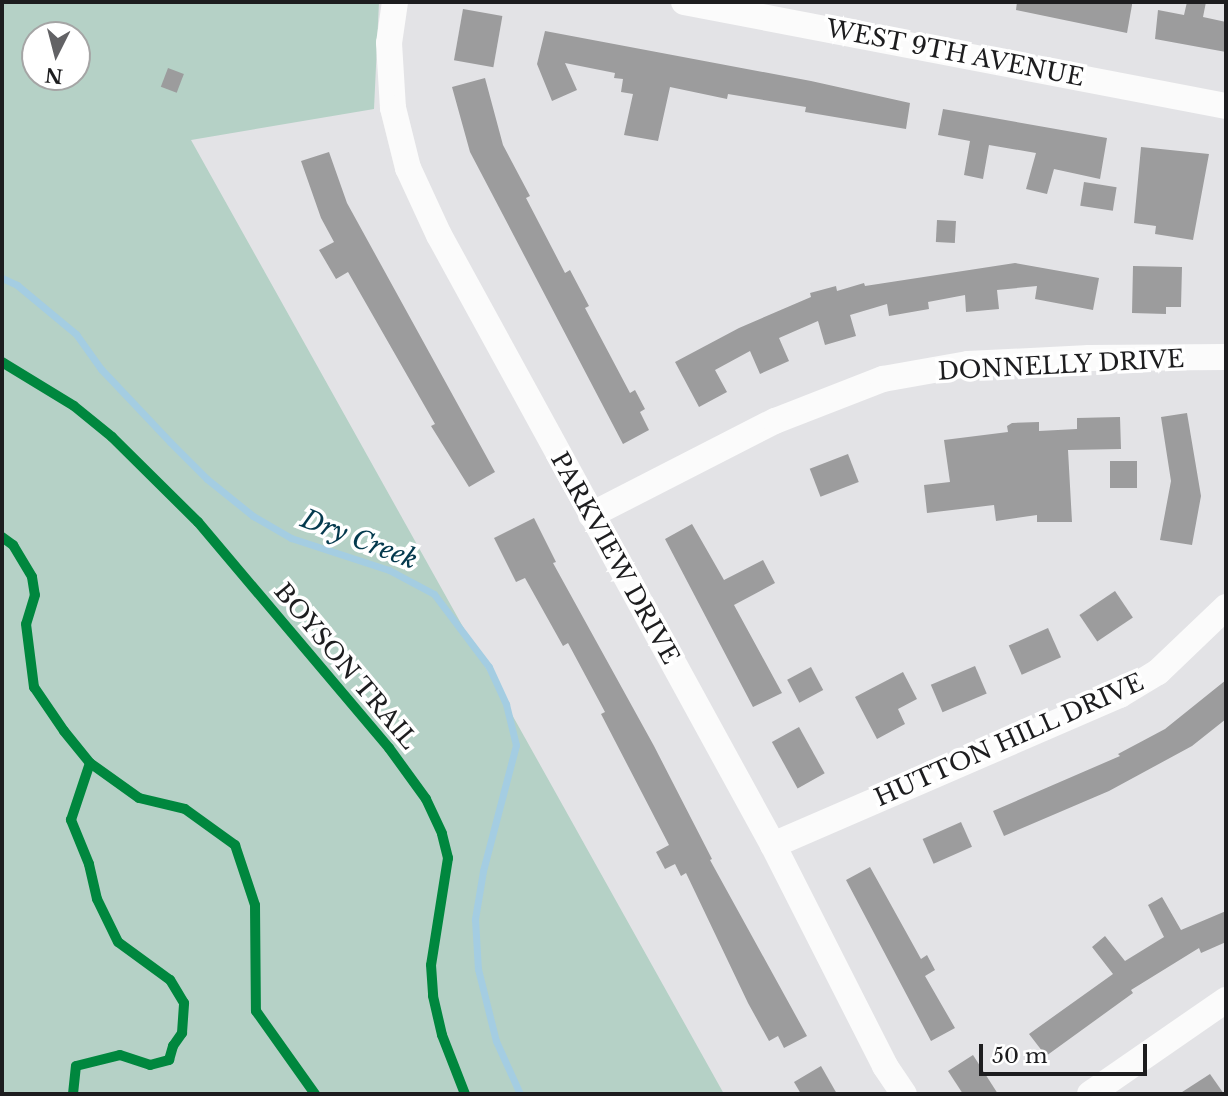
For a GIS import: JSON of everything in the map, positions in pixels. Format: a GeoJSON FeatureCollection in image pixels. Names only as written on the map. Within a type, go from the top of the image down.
{"type":"FeatureCollection","features":[{"type":"Feature","properties":{"kind":"street","name":"PARKVIEW DRIVE"},"geometry":{"type":"LineString","coordinates":[[395,2],[389,43],[393,108],[408,168],[439,235],[772,845],[885,1066],[904,1094]]}},
{"type":"Feature","properties":{"kind":"street","name":"WEST 9TH AVENUE"},"geometry":{"type":"LineString","coordinates":[[684,2],[1226,106]]}},
{"type":"Feature","properties":{"kind":"street","name":"DONNELLY DRIVE"},"geometry":{"type":"LineString","coordinates":[[591,515],[775,421],[883,379],[968,364],[1089,358],[1226,357]]}},
{"type":"Feature","properties":{"kind":"street","name":"HUTTON HILL DRIVE"},"geometry":{"type":"LineString","coordinates":[[772,845],[1120,695],[1158,672],[1226,607]]}},
{"type":"Feature","properties":{"kind":"street"},"geometry":{"type":"LineString","coordinates":[[1090,1094],[1226,1000]]}},
{"type":"Feature","properties":{"kind":"green space"},"geometry":{"type":"Polygon","coordinates":[[[2,2],[379,2],[374,109],[191,140],[724,1094],[2,1094],[2,2]]]}},
{"type":"Feature","properties":{"kind":"building"},"geometry":{"type":"Polygon","coordinates":[[[1017,2],[1132,2],[1132,5],[1127,33],[1016,10],[1017,2]]]}},
{"type":"Feature","properties":{"kind":"building"},"geometry":{"type":"Polygon","coordinates":[[[1187,2],[1206,2],[1203,17],[1226,22],[1226,52],[1155,39],[1158,10],[1184,15],[1187,2]]]}},
{"type":"Feature","properties":{"kind":"building"},"geometry":{"type":"Polygon","coordinates":[[[463,9],[502,16],[493,67],[454,60],[463,9]]]}},
{"type":"Feature","properties":{"kind":"building"},"geometry":{"type":"Polygon","coordinates":[[[545,31],[811,81],[910,103],[906,129],[805,112],[806,107],[728,94],[727,99],[670,87],[658,141],[624,135],[633,94],[621,92],[623,79],[614,78],[615,73],[565,63],[577,90],[552,101],[537,64],[545,31]]]}},
{"type":"Feature","properties":{"kind":"building"},"geometry":{"type":"Polygon","coordinates":[[[168,68],[184,74],[177,93],[161,87],[168,68]]]}},
{"type":"Feature","properties":{"kind":"building"},"geometry":{"type":"Polygon","coordinates":[[[485,78],[503,145],[530,196],[526,198],[565,273],[570,270],[589,306],[585,308],[630,393],[635,390],[645,409],[640,412],[649,430],[623,444],[470,152],[452,87],[485,78]]]}},
{"type":"Feature","properties":{"kind":"building"},"geometry":{"type":"Polygon","coordinates":[[[943,109],[1107,138],[1100,179],[1054,169],[1047,194],[1026,189],[1036,153],[989,145],[983,179],[964,175],[970,141],[938,135],[943,109]]]}},
{"type":"Feature","properties":{"kind":"building"},"geometry":{"type":"Polygon","coordinates":[[[1141,147],[1209,154],[1193,240],[1155,234],[1156,226],[1134,223],[1141,147]]]}},
{"type":"Feature","properties":{"kind":"building"},"geometry":{"type":"Polygon","coordinates":[[[329,152],[347,203],[495,472],[469,487],[431,426],[435,424],[348,272],[336,279],[319,250],[334,242],[321,218],[301,161],[329,152]]]}},
{"type":"Feature","properties":{"kind":"building"},"geometry":{"type":"Polygon","coordinates":[[[1084,182],[1117,187],[1113,211],[1080,206],[1084,182]]]}},
{"type":"Feature","properties":{"kind":"building"},"geometry":{"type":"Polygon","coordinates":[[[937,220],[956,221],[955,243],[936,242],[937,220]]]}},
{"type":"Feature","properties":{"kind":"building"},"geometry":{"type":"Polygon","coordinates":[[[1015,263],[1099,278],[1093,310],[1035,299],[1037,286],[997,290],[999,309],[966,312],[965,295],[928,302],[929,309],[889,316],[887,304],[850,315],[856,336],[825,345],[818,321],[779,338],[789,361],[760,374],[750,351],[715,370],[727,392],[699,407],[675,362],[739,328],[811,297],[810,293],[836,286],[837,291],[864,283],[865,286],[1015,263]]]}},
{"type":"Feature","properties":{"kind":"building"},"geometry":{"type":"Polygon","coordinates":[[[1133,266],[1182,267],[1181,307],[1166,307],[1166,314],[1132,313],[1133,266]]]}},
{"type":"Feature","properties":{"kind":"building"},"geometry":{"type":"Polygon","coordinates":[[[1187,413],[1201,496],[1192,545],[1160,540],[1171,481],[1161,417],[1187,413]]]}},
{"type":"Feature","properties":{"kind":"building"},"geometry":{"type":"Polygon","coordinates":[[[1120,417],[1121,449],[1068,450],[1072,522],[1037,522],[1037,515],[996,521],[994,505],[927,513],[924,485],[950,482],[944,440],[1008,432],[1007,426],[1012,423],[1039,422],[1039,431],[1077,429],[1077,418],[1120,417]]]}},
{"type":"Feature","properties":{"kind":"building"},"geometry":{"type":"Polygon","coordinates":[[[848,454],[859,482],[820,497],[810,469],[848,454]]]}},
{"type":"Feature","properties":{"kind":"building"},"geometry":{"type":"Polygon","coordinates":[[[1110,461],[1137,461],[1137,488],[1110,488],[1110,461]]]}},
{"type":"Feature","properties":{"kind":"building"},"geometry":{"type":"Polygon","coordinates":[[[534,518],[556,562],[553,563],[654,746],[712,859],[710,860],[807,1036],[784,1048],[778,1036],[769,1041],[686,873],[681,876],[675,864],[665,869],[656,852],[669,845],[601,714],[605,712],[568,643],[563,646],[525,578],[516,582],[494,538],[534,518]]]}},
{"type":"Feature","properties":{"kind":"building"},"geometry":{"type":"Polygon","coordinates":[[[692,524],[724,580],[763,560],[775,583],[734,605],[782,693],[753,707],[665,539],[692,524]]]}},
{"type":"Feature","properties":{"kind":"building"},"geometry":{"type":"Polygon","coordinates":[[[1115,591],[1133,618],[1097,642],[1079,615],[1115,591]]]}},
{"type":"Feature","properties":{"kind":"building"},"geometry":{"type":"Polygon","coordinates":[[[1048,628],[1061,657],[1022,675],[1009,645],[1048,628]]]}},
{"type":"Feature","properties":{"kind":"building"},"geometry":{"type":"Polygon","coordinates":[[[975,666],[987,694],[943,712],[931,685],[975,666]]]}},
{"type":"Feature","properties":{"kind":"building"},"geometry":{"type":"Polygon","coordinates":[[[811,667],[823,690],[799,703],[787,680],[811,667]]]}},
{"type":"Feature","properties":{"kind":"building"},"geometry":{"type":"Polygon","coordinates":[[[903,672],[917,699],[898,709],[905,724],[877,739],[855,697],[903,672]]]}},
{"type":"Feature","properties":{"kind":"building"},"geometry":{"type":"Polygon","coordinates":[[[1226,680],[1226,719],[1192,746],[1109,791],[1004,836],[993,811],[1120,756],[1118,754],[1165,729],[1226,680]]]}},
{"type":"Feature","properties":{"kind":"building"},"geometry":{"type":"Polygon","coordinates":[[[799,727],[825,773],[798,788],[772,742],[799,727]]]}},
{"type":"Feature","properties":{"kind":"building"},"geometry":{"type":"Polygon","coordinates":[[[961,822],[972,847],[934,864],[923,839],[961,822]]]}},
{"type":"Feature","properties":{"kind":"building"},"geometry":{"type":"Polygon","coordinates":[[[870,867],[921,959],[927,955],[935,970],[925,976],[955,1028],[931,1041],[846,880],[870,867]]]}},
{"type":"Feature","properties":{"kind":"building"},"geometry":{"type":"Polygon","coordinates":[[[1162,897],[1181,930],[1226,911],[1226,942],[1201,953],[1199,948],[1131,990],[1133,993],[1046,1056],[1029,1034],[1113,974],[1092,947],[1105,936],[1125,961],[1164,937],[1148,905],[1162,897]]]}},
{"type":"Feature","properties":{"kind":"building"},"geometry":{"type":"Polygon","coordinates":[[[973,1055],[998,1094],[963,1094],[948,1071],[973,1055]]]}},
{"type":"Feature","properties":{"kind":"building"},"geometry":{"type":"Polygon","coordinates":[[[821,1066],[837,1094],[801,1094],[794,1082],[821,1066]]]}},
{"type":"Feature","properties":{"kind":"building"},"geometry":{"type":"Polygon","coordinates":[[[1210,1074],[1224,1094],[1179,1094],[1210,1074]]]}},
{"type":"Feature","properties":{"kind":"waterway","name":"Dry Creek"},"geometry":{"type":"LineString","coordinates":[[2,278],[17,285],[76,334],[101,369],[170,442],[207,479],[253,516],[291,538],[389,570],[434,594],[489,667],[506,704],[516,745],[483,871],[475,919],[478,969],[496,1041],[520,1094]]}},
{"type":"Feature","properties":{"kind":"cycle path","name":"BOYSON TRAIL"},"geometry":{"type":"LineString","coordinates":[[2,362],[74,406],[112,437],[198,522],[389,748],[426,799],[442,834],[448,858],[431,965],[433,996],[442,1035],[465,1094]]}},
{"type":"Feature","properties":{"kind":"cycle path"},"geometry":{"type":"LineString","coordinates":[[2,537],[13,545],[32,577],[35,595],[26,624],[34,687],[64,731],[90,763],[139,798],[185,809],[235,845],[255,905],[256,1011],[315,1094]]}},
{"type":"Feature","properties":{"kind":"cycle path"},"geometry":{"type":"LineString","coordinates":[[73,1094],[76,1066],[120,1055],[150,1065],[169,1060],[173,1046],[182,1033],[184,1003],[170,980],[118,942],[97,899],[89,864],[71,820],[90,763]]}}]}
